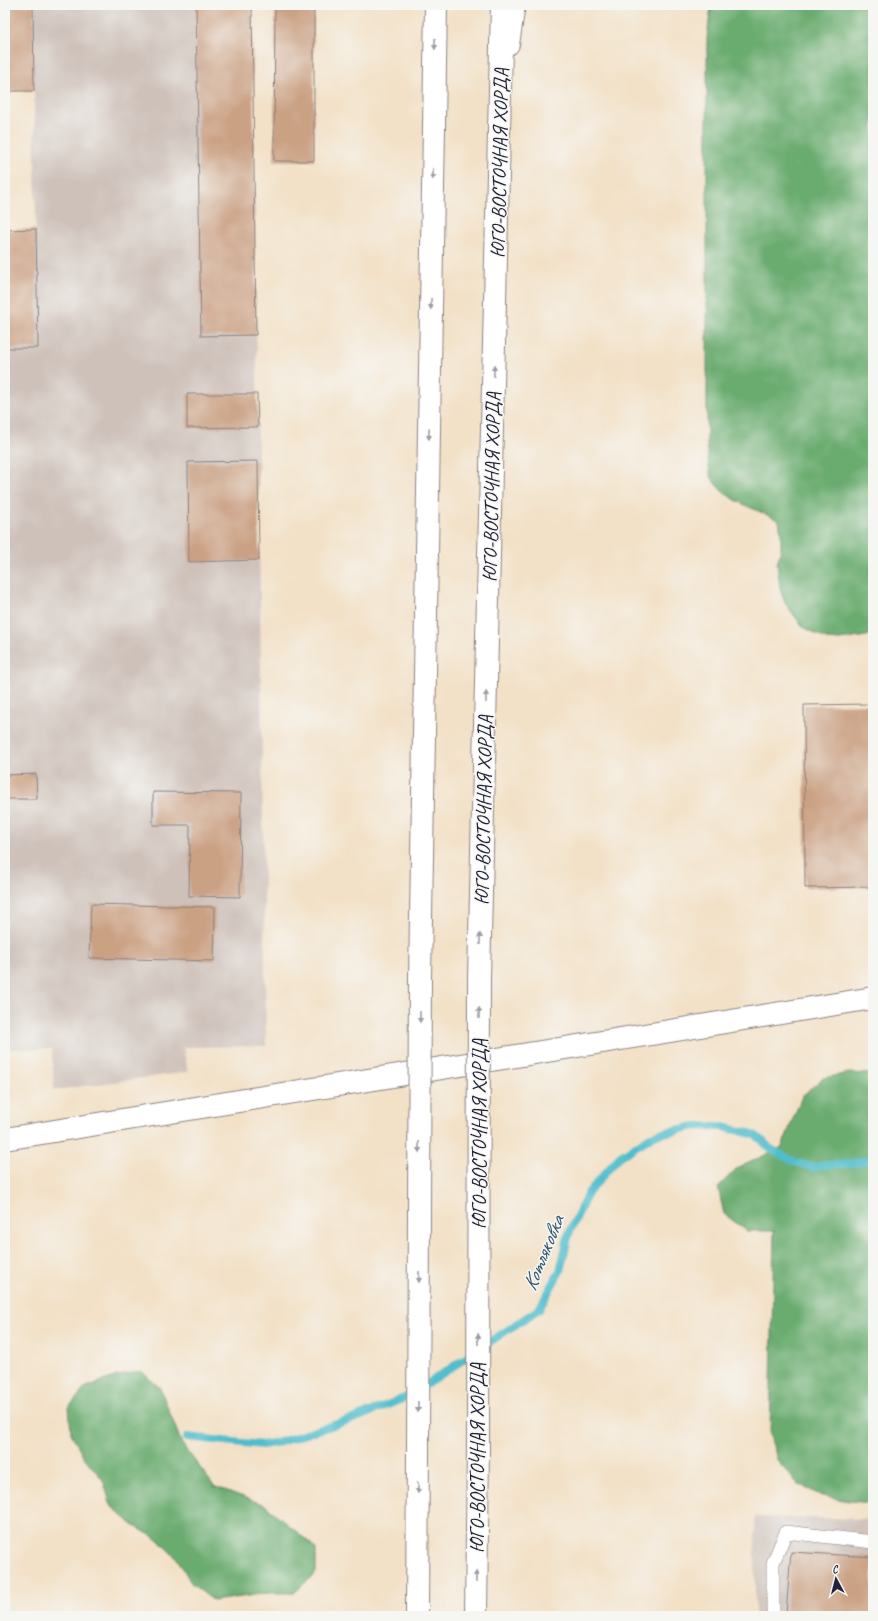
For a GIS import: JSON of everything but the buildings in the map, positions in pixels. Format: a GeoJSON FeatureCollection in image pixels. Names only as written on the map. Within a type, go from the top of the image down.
{"type":"FeatureCollection","features":[{"type":"Feature","properties":{"kind":"main road"},"geometry":{"type":"LineString","coordinates":[[417,1616],[420,978],[436,5]]}},
{"type":"Feature","properties":{"kind":"main road","name":"ЮГО-ВОСТОЧНАЯ ХОРДА"},"geometry":{"type":"LineString","coordinates":[[476,1616],[478,1448],[479,978],[502,5]]}},
{"type":"Feature","properties":{"kind":"main road"},"geometry":{"type":"LineString","coordinates":[[501,87],[514,5]]}},
{"type":"Feature","properties":{"kind":"main road"},"geometry":{"type":"LineString","coordinates":[[5,1139],[873,998]]}},
{"type":"Feature","properties":{"kind":"lane"},"geometry":{"type":"LineString","coordinates":[[773,1616],[773,1563],[786,1532],[873,1542]]}},
{"type":"Feature","properties":{"kind":"shaded area"},"geometry":{"type":"Polygon","coordinates":[[[5,5],[252,5],[266,1046],[183,1047],[188,1072],[54,1090],[52,1049],[5,1049],[5,230],[36,229],[34,91],[5,91],[5,5]]]}},
{"type":"Feature","properties":{"kind":"shaded area"},"geometry":{"type":"Polygon","coordinates":[[[755,1517],[873,1519],[873,1616],[755,1616],[755,1517]]]}},
{"type":"Feature","properties":{"kind":"green space"},"geometry":{"type":"Polygon","coordinates":[[[711,5],[873,5],[873,632],[867,636],[839,640],[826,639],[803,627],[785,603],[780,589],[777,563],[781,549],[779,521],[740,502],[721,490],[714,482],[710,473],[707,445],[707,38],[711,5]]]}},
{"type":"Feature","properties":{"kind":"green space"},"geometry":{"type":"Polygon","coordinates":[[[849,1073],[873,1074],[873,1503],[849,1501],[822,1496],[798,1484],[778,1462],[770,1436],[774,1231],[747,1231],[724,1214],[718,1187],[736,1169],[782,1147],[802,1096],[823,1078],[849,1073]]]}},
{"type":"Feature","properties":{"kind":"green space"},"geometry":{"type":"Polygon","coordinates":[[[141,1371],[160,1388],[182,1444],[214,1486],[265,1505],[316,1548],[316,1573],[294,1593],[268,1593],[214,1601],[192,1584],[178,1560],[157,1539],[133,1525],[111,1506],[103,1480],[83,1456],[71,1433],[69,1407],[86,1387],[114,1377],[141,1371]]]}},
{"type":"Feature","properties":{"kind":"waterway","name":"Котляковка"},"geometry":{"type":"LineString","coordinates":[[187,1437],[262,1445],[280,1442],[356,1418],[409,1396],[539,1309],[560,1271],[569,1233],[588,1193],[619,1157],[654,1135],[695,1126],[723,1127],[753,1134],[762,1140],[769,1148],[795,1162],[815,1168],[821,1165],[849,1164],[873,1159]]}}]}
